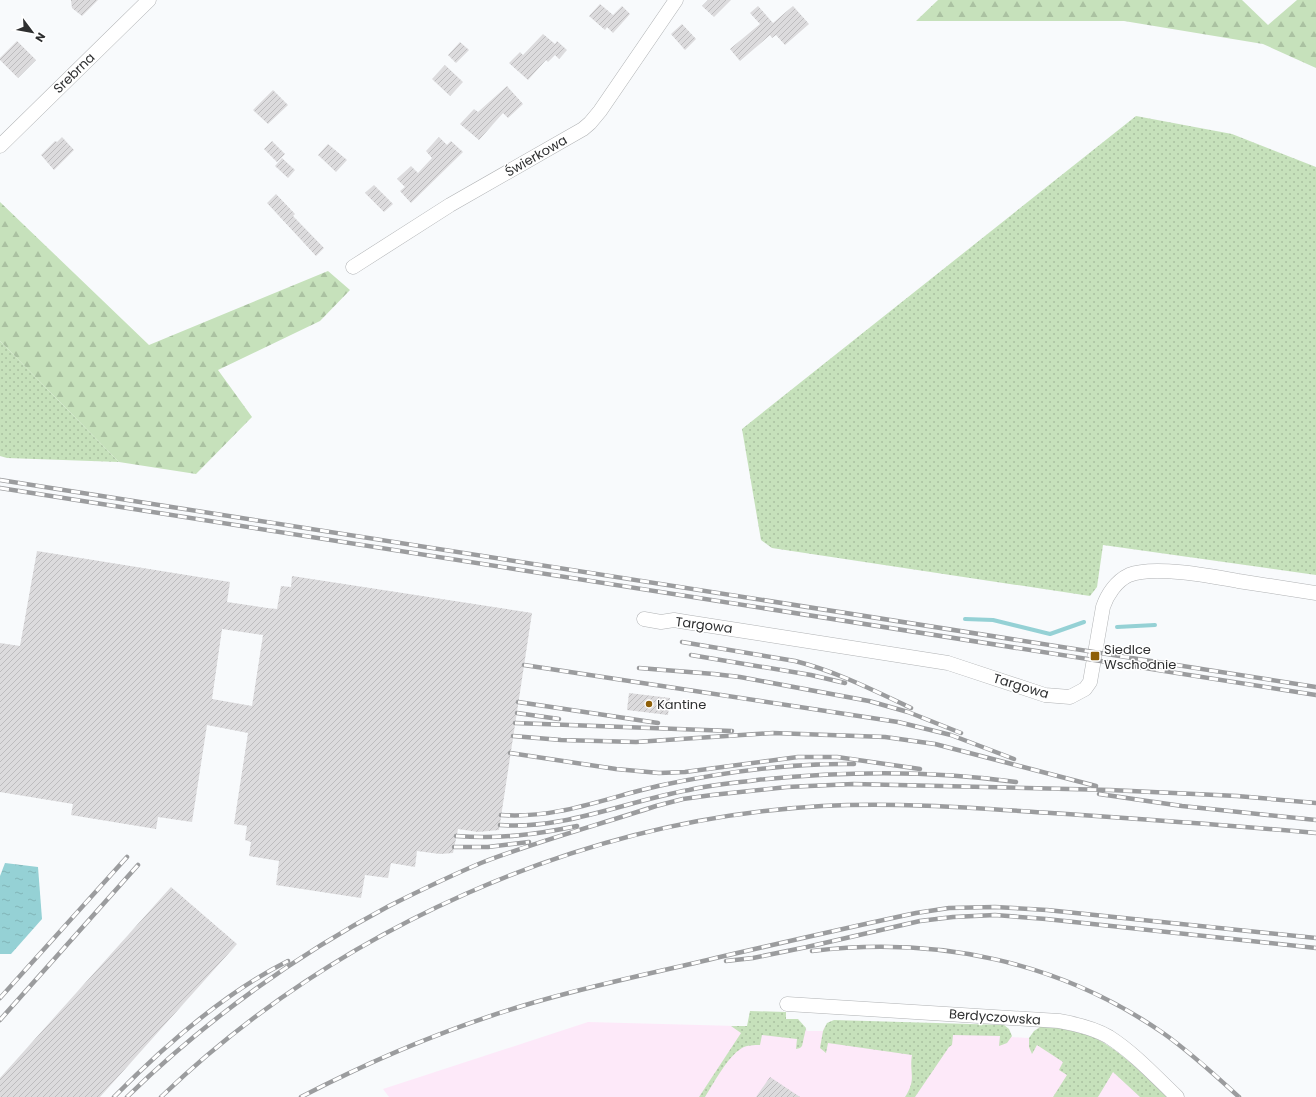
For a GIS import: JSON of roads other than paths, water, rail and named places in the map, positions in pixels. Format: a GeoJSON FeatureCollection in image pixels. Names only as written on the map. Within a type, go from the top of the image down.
{"type":"FeatureCollection","features":[{"type":"Feature","properties":{"kind":"street","name":"Srebrna"},"geometry":{"type":"LineString","coordinates":[[0,146],[148,0]]}},
{"type":"Feature","properties":{"kind":"street","name":"Świerkowa"},"geometry":{"type":"LineString","coordinates":[[353,267],[450,205],[579,131],[590,123],[600,111],[676,0]]}},
{"type":"Feature","properties":{"kind":"street","name":"Targowa"},"geometry":{"type":"LineString","coordinates":[[644,619],[661,622],[674,620],[948,663],[1045,695],[1070,697],[1085,689],[1090,682],[1102,607],[1106,597],[1112,589],[1128,576],[1138,573],[1162,572],[1198,574],[1316,593]]}},
{"type":"Feature","properties":{"kind":"street","name":"Berdyczowska"},"geometry":{"type":"LineString","coordinates":[[787,1004],[1059,1021],[1077,1024],[1108,1037],[1126,1050],[1177,1097]]}},
{"type":"Feature","properties":{"kind":"water"},"geometry":{"type":"Polygon","coordinates":[[[5,863],[38,867],[42,919],[11,954],[0,954],[0,876],[5,863]]]}},
{"type":"Feature","properties":{"kind":"waterway"},"geometry":{"type":"LineString","coordinates":[[965,619],[993,620],[1050,634],[1084,622]]}},
{"type":"Feature","properties":{"kind":"waterway"},"geometry":{"type":"LineString","coordinates":[[1117,627],[1155,625]]}},
{"type":"Feature","properties":{"kind":"railway"},"geometry":{"type":"LineString","coordinates":[[0,480],[1316,687]]}},
{"type":"Feature","properties":{"kind":"railway"},"geometry":{"type":"LineString","coordinates":[[0,488],[1316,695]]}},
{"type":"Feature","properties":{"kind":"railway"},"geometry":{"type":"LineString","coordinates":[[682,642],[795,661],[810,665],[854,682],[911,708]]}},
{"type":"Feature","properties":{"kind":"railway"},"geometry":{"type":"LineString","coordinates":[[691,655],[811,675],[845,683]]}},
{"type":"Feature","properties":{"kind":"railway"},"geometry":{"type":"LineString","coordinates":[[524,665],[898,722],[951,735],[1014,759]]}},
{"type":"Feature","properties":{"kind":"railway"},"geometry":{"type":"LineString","coordinates":[[639,668],[740,677],[869,701],[908,712],[961,733]]}},
{"type":"Feature","properties":{"kind":"railway"},"geometry":{"type":"LineString","coordinates":[[518,702],[658,723]]}},
{"type":"Feature","properties":{"kind":"railway"},"geometry":{"type":"LineString","coordinates":[[517,713],[559,719]]}},
{"type":"Feature","properties":{"kind":"railway"},"geometry":{"type":"LineString","coordinates":[[515,723],[732,731]]}},
{"type":"Feature","properties":{"kind":"railway"},"geometry":{"type":"LineString","coordinates":[[513,736],[561,740],[636,742],[773,733],[885,737],[935,744],[1096,786]]}},
{"type":"Feature","properties":{"kind":"railway"},"geometry":{"type":"LineString","coordinates":[[510,753],[616,769],[659,773],[685,772],[798,757],[837,757],[920,769]]}},
{"type":"Feature","properties":{"kind":"railway"},"geometry":{"type":"LineString","coordinates":[[501,815],[542,814],[561,811],[658,786],[756,769],[805,765],[854,764]]}},
{"type":"Feature","properties":{"kind":"railway"},"geometry":{"type":"LineString","coordinates":[[500,825],[547,823],[595,814],[697,788],[790,777],[887,773],[951,775],[1016,782]]}},
{"type":"Feature","properties":{"kind":"railway"},"geometry":{"type":"LineString","coordinates":[[127,1097],[187,1042],[251,992],[319,947],[389,906],[481,863],[546,840],[683,799],[787,787],[853,784],[1110,790],[1237,796],[1316,803]]}},
{"type":"Feature","properties":{"kind":"railway"},"geometry":{"type":"LineString","coordinates":[[1099,794],[1182,806],[1316,820]]}},
{"type":"Feature","properties":{"kind":"railway"},"geometry":{"type":"LineString","coordinates":[[161,1097],[230,1037],[304,983],[383,935],[466,894],[552,860],[641,834],[731,816],[822,806],[851,805],[936,806],[994,809],[1316,833]]}},
{"type":"Feature","properties":{"kind":"railway"},"geometry":{"type":"LineString","coordinates":[[456,836],[517,836],[577,826]]}},
{"type":"Feature","properties":{"kind":"railway"},"geometry":{"type":"LineString","coordinates":[[454,847],[488,847],[529,842]]}},
{"type":"Feature","properties":{"kind":"railway"},"geometry":{"type":"LineString","coordinates":[[0,998],[127,857]]}},
{"type":"Feature","properties":{"kind":"railway"},"geometry":{"type":"LineString","coordinates":[[0,1020],[138,865]]}},
{"type":"Feature","properties":{"kind":"railway"},"geometry":{"type":"LineString","coordinates":[[301,1097],[355,1070],[410,1046],[437,1035],[522,1006],[621,980],[916,913],[949,908],[995,907],[1047,910],[1316,938]]}},
{"type":"Feature","properties":{"kind":"railway"},"geometry":{"type":"LineString","coordinates":[[726,961],[753,958],[807,947],[920,921],[953,917],[995,915],[1046,919],[1316,948]]}},
{"type":"Feature","properties":{"kind":"railway"},"geometry":{"type":"LineString","coordinates":[[812,951],[859,947],[905,947],[951,951],[995,959],[1039,971],[1082,988],[1123,1008],[1163,1033],[1193,1056],[1239,1097]]}},
{"type":"Feature","properties":{"kind":"railway"},"geometry":{"type":"LineString","coordinates":[[114,1097],[174,1040],[219,1004],[242,988],[288,961]]}},
{"type":"Feature","properties":{"kind":"place","name":"Siedlce Wschodnie"},"geometry":{"type":"Point","coordinates":[1095,656]}},
{"type":"Feature","properties":{"kind":"place","name":"Kantine"},"geometry":{"type":"Point","coordinates":[649,704]}}]}
